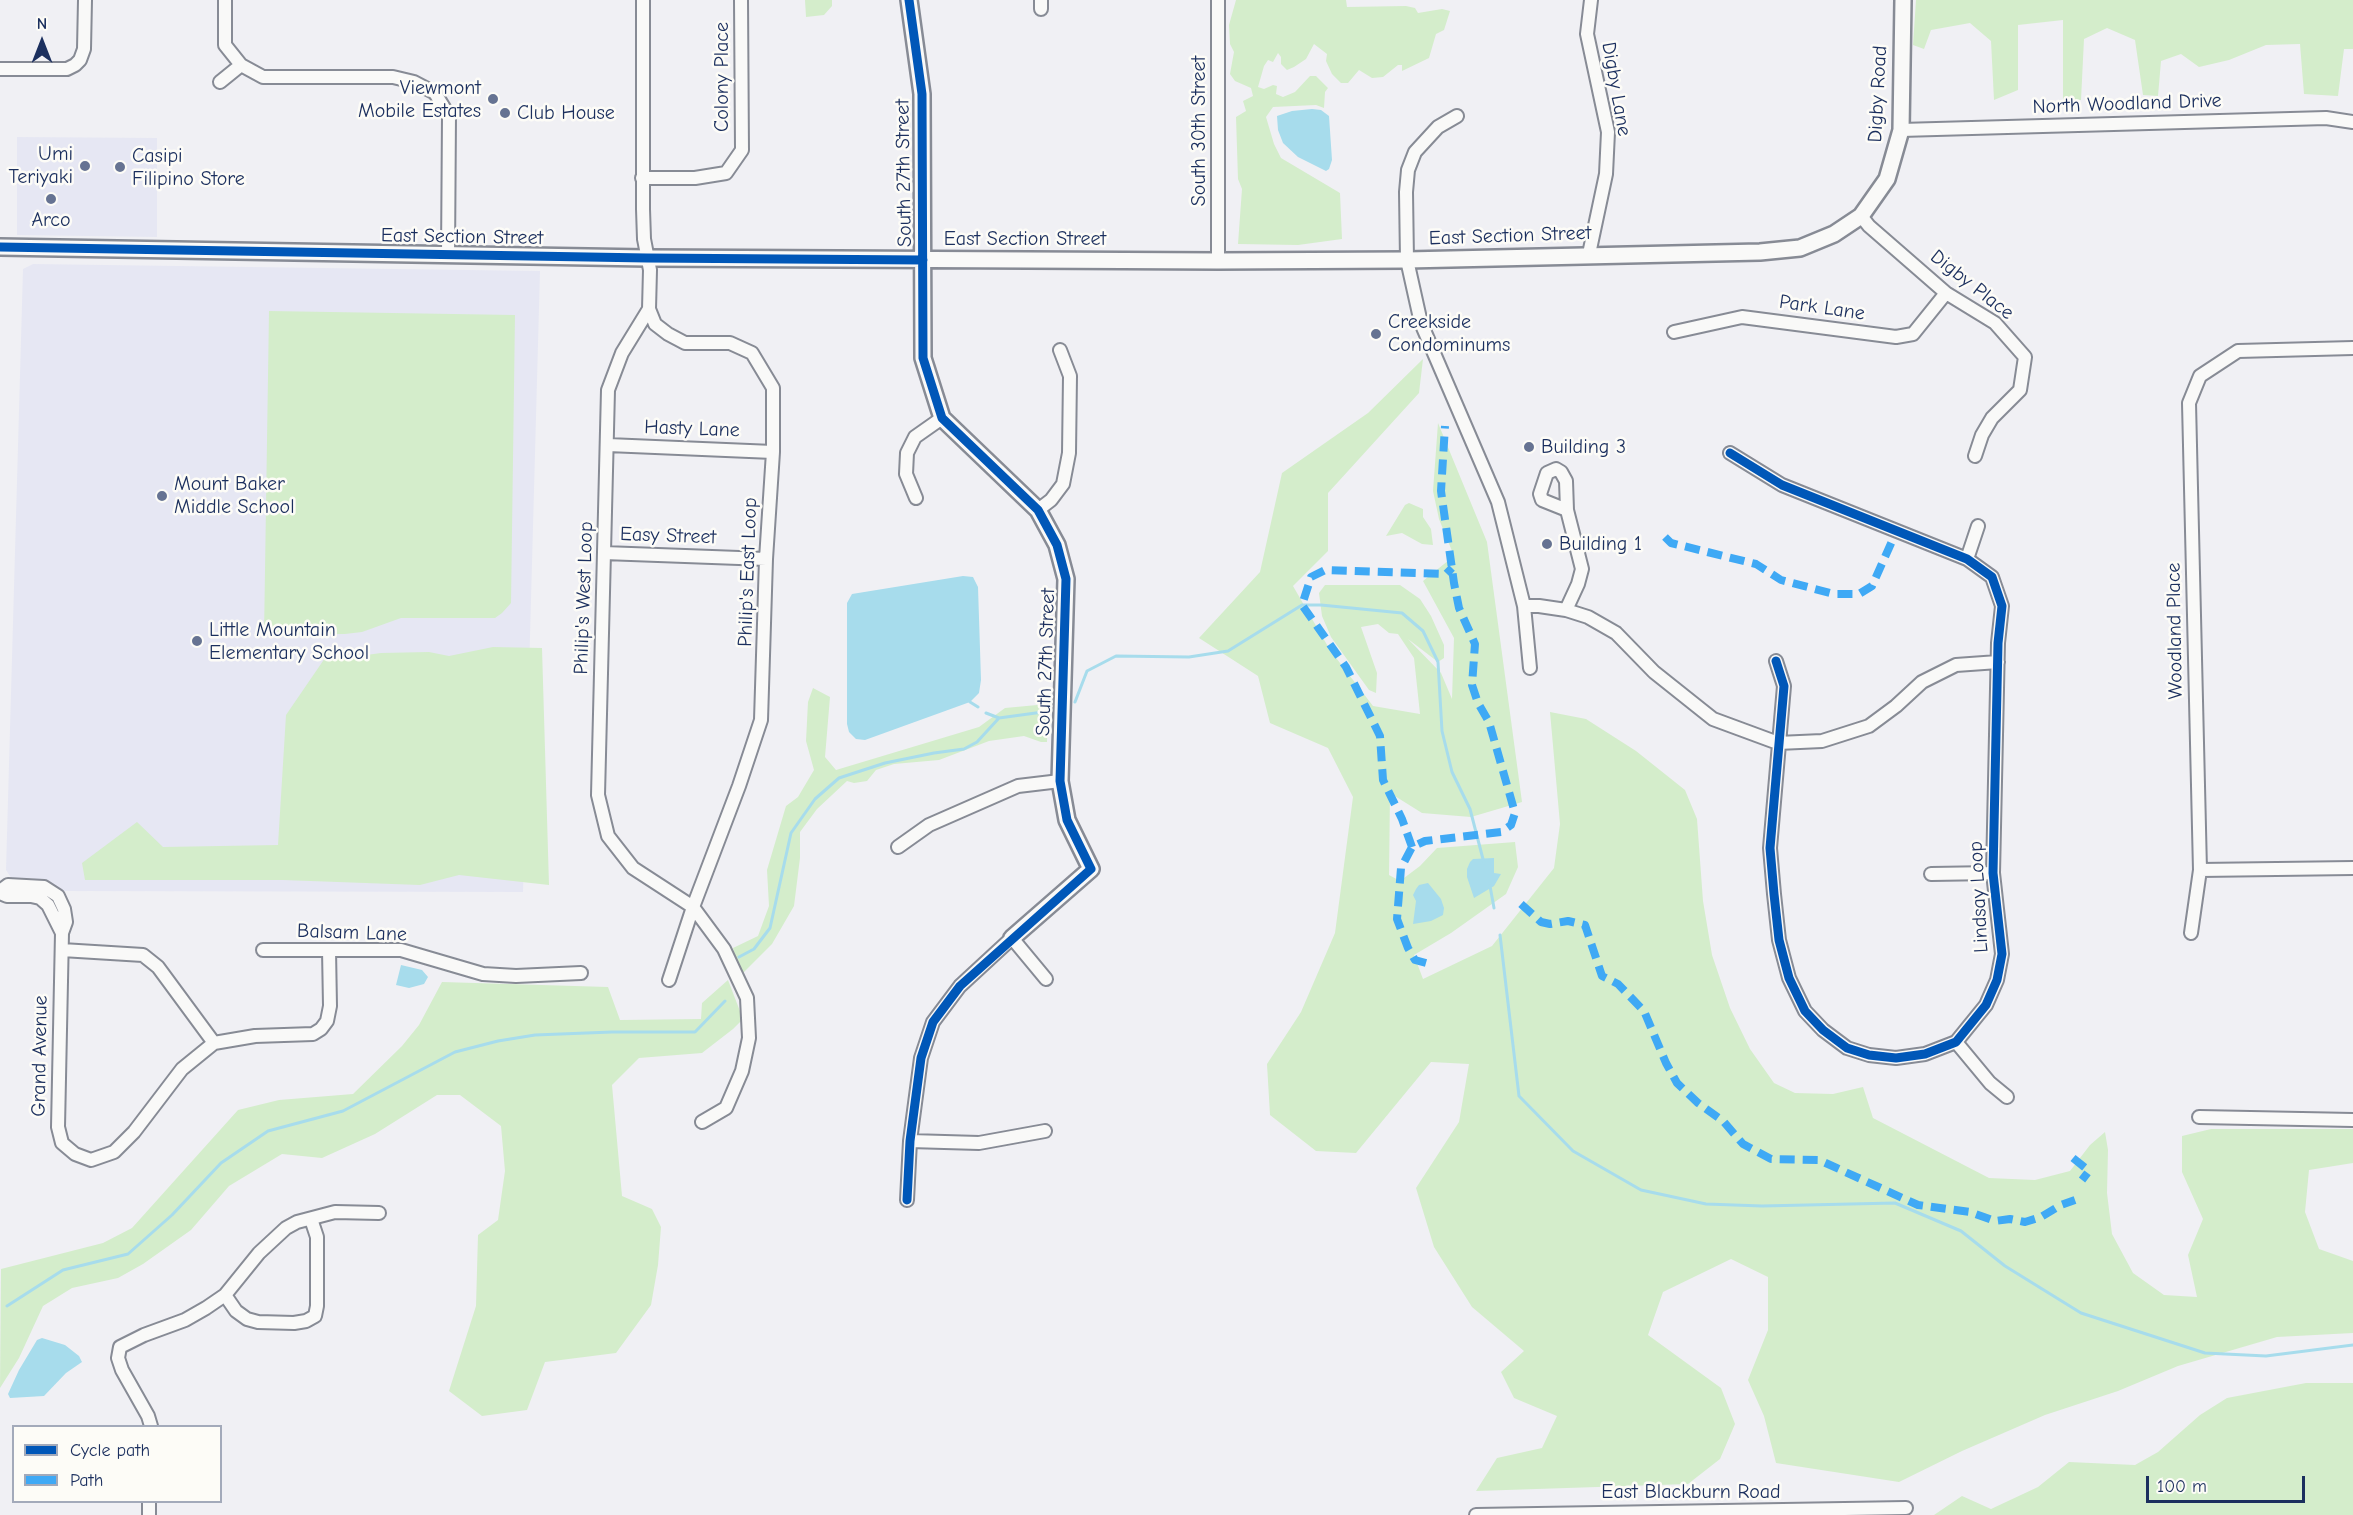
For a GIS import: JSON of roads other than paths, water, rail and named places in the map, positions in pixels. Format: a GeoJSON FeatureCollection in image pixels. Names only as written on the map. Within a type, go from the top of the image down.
{"type":"FeatureCollection","features":[{"type":"Feature","properties":{"kind":"street"},"geometry":{"type":"LineString","coordinates":[[0,69],[67,69],[75,65],[81,60],[84,49],[85,0]]}},
{"type":"Feature","properties":{"kind":"street"},"geometry":{"type":"LineString","coordinates":[[225,0],[225,45],[241,65],[263,77],[393,77],[414,82],[435,93],[449,116],[448,255]]}},
{"type":"Feature","properties":{"kind":"street"},"geometry":{"type":"LineString","coordinates":[[644,0],[642,178],[644,239],[650,272],[649,309]]}},
{"type":"Feature","properties":{"kind":"street","name":"Colony Place"},"geometry":{"type":"LineString","coordinates":[[642,178],[695,178],[726,173],[742,150],[741,0]]}},
{"type":"Feature","properties":{"kind":"street","name":"South 27th Street"},"geometry":{"type":"LineString","coordinates":[[909,0],[922,94],[924,358],[942,418],[1038,510],[1057,545],[1066,579],[1060,780],[1067,820],[1091,869],[1012,938]]}},
{"type":"Feature","properties":{"kind":"street","name":"South 30th Street"},"geometry":{"type":"LineString","coordinates":[[1218,0],[1218,261]]}},
{"type":"Feature","properties":{"kind":"street","name":"Digby Lane"},"geometry":{"type":"LineString","coordinates":[[1589,254],[1606,174],[1608,132],[1587,34],[1591,0]]}},
{"type":"Feature","properties":{"kind":"street","name":"Digby Road"},"geometry":{"type":"LineString","coordinates":[[1861,216],[1887,179],[1901,130],[1903,0]]}},
{"type":"Feature","properties":{"kind":"street"},"geometry":{"type":"LineString","coordinates":[[220,82],[241,65]]}},
{"type":"Feature","properties":{"kind":"street"},"geometry":{"type":"LineString","coordinates":[[1456,116],[1438,127],[1415,152],[1408,170],[1407,260],[1421,323],[1498,502],[1524,606],[1530,668]]}},
{"type":"Feature","properties":{"kind":"street","name":"North Woodland Drive"},"geometry":{"type":"LineString","coordinates":[[1901,130],[2326,117],[2353,122]]}},
{"type":"Feature","properties":{"kind":"street","name":"East Section Street"},"geometry":{"type":"LineString","coordinates":[[0,247],[647,258],[1407,260],[1589,254],[1761,252],[1800,248],[1834,234],[1861,216]]}},
{"type":"Feature","properties":{"kind":"street","name":"Digby Place"},"geometry":{"type":"LineString","coordinates":[[1861,216],[1869,226],[1946,293],[1995,323],[2025,357],[2020,390],[1992,418],[1982,435],[1975,456]]}},
{"type":"Feature","properties":{"kind":"street","name":"Park Lane"},"geometry":{"type":"LineString","coordinates":[[1674,332],[1742,317],[1896,337],[1913,334],[1946,293]]}},
{"type":"Feature","properties":{"kind":"street","name":"Philip's West Loop"},"geometry":{"type":"LineString","coordinates":[[649,309],[622,352],[608,390],[598,795],[608,836],[633,868],[693,907]]}},
{"type":"Feature","properties":{"kind":"street","name":"Philip's East Loop"},"geometry":{"type":"LineString","coordinates":[[649,309],[656,324],[668,334],[685,342],[730,342],[752,352],[773,388],[773,452],[766,559],[761,720],[669,980]]}},
{"type":"Feature","properties":{"kind":"street","name":"Woodland Place"},"geometry":{"type":"LineString","coordinates":[[2191,933],[2200,870],[2188,403],[2200,376],[2238,351],[2353,348]]}},
{"type":"Feature","properties":{"kind":"street"},"geometry":{"type":"LineString","coordinates":[[1038,510],[1051,500],[1063,484],[1069,453],[1070,376],[1060,350]]}},
{"type":"Feature","properties":{"kind":"street"},"geometry":{"type":"LineString","coordinates":[[915,498],[906,474],[907,453],[915,437],[942,418]]}},
{"type":"Feature","properties":{"kind":"street","name":"Hasty Lane"},"geometry":{"type":"LineString","coordinates":[[608,445],[773,452]]}},
{"type":"Feature","properties":{"kind":"street","name":"Lindsay Loop"},"geometry":{"type":"LineString","coordinates":[[1730,453],[1782,485],[1967,558],[1992,577],[2002,606],[1998,662],[1993,873],[2002,954],[1997,980],[1986,1005],[1956,1042],[1925,1054],[1896,1058],[1848,1048],[1823,1030],[1805,1011],[1789,978],[1779,940],[1770,848],[1784,686],[1776,661]]}},
{"type":"Feature","properties":{"kind":"street"},"geometry":{"type":"LineString","coordinates":[[1566,610],[1582,569],[1567,510]]}},
{"type":"Feature","properties":{"kind":"street"},"geometry":{"type":"LineString","coordinates":[[1967,558],[1978,526]]}},
{"type":"Feature","properties":{"kind":"street","name":"Easy Street"},"geometry":{"type":"LineString","coordinates":[[604,553],[766,559]]}},
{"type":"Feature","properties":{"kind":"street"},"geometry":{"type":"LineString","coordinates":[[1524,606],[1566,610],[1588,617],[1616,633],[1654,672],[1713,719],[1778,744],[1822,741],[1869,726],[1896,706],[1922,682],[1956,665],[1998,662]]}},
{"type":"Feature","properties":{"kind":"street"},"geometry":{"type":"LineString","coordinates":[[898,847],[928,825],[1018,786],[1060,780]]}},
{"type":"Feature","properties":{"kind":"street"},"geometry":{"type":"LineString","coordinates":[[2200,870],[2353,868]]}},
{"type":"Feature","properties":{"kind":"street"},"geometry":{"type":"LineString","coordinates":[[1931,874],[1993,873]]}},
{"type":"Feature","properties":{"kind":"street","name":"Grand Avenue"},"geometry":{"type":"LineString","coordinates":[[0,892],[8,885],[44,887],[58,896],[64,909],[66,922],[62,933],[58,1127],[62,1143],[75,1154],[91,1160],[114,1152],[134,1132],[182,1069],[214,1043],[255,1036],[313,1034],[321,1029],[327,1021],[330,1006],[329,951]]}},
{"type":"Feature","properties":{"kind":"street"},"geometry":{"type":"LineString","coordinates":[[693,907],[724,949],[747,998],[749,1038],[742,1071],[726,1108],[702,1122]]}},
{"type":"Feature","properties":{"kind":"street"},"geometry":{"type":"LineString","coordinates":[[907,1200],[910,1141],[921,1058],[933,1022],[960,986],[1012,938],[1046,979]]}},
{"type":"Feature","properties":{"kind":"street","name":"Balsam Lane"},"geometry":{"type":"LineString","coordinates":[[263,950],[401,951],[483,974],[516,976],[581,973]]}},
{"type":"Feature","properties":{"kind":"street"},"geometry":{"type":"LineString","coordinates":[[62,951],[143,955],[158,967],[214,1043]]}},
{"type":"Feature","properties":{"kind":"street"},"geometry":{"type":"LineString","coordinates":[[1956,1042],[1990,1083],[2007,1097]]}},
{"type":"Feature","properties":{"kind":"street"},"geometry":{"type":"LineString","coordinates":[[2199,1117],[2353,1120]]}},
{"type":"Feature","properties":{"kind":"street"},"geometry":{"type":"LineString","coordinates":[[910,1141],[979,1143],[1045,1131]]}},
{"type":"Feature","properties":{"kind":"street"},"geometry":{"type":"LineString","coordinates":[[151,1425],[122,1370],[118,1358],[120,1347],[144,1335],[185,1320],[225,1295],[259,1253],[286,1228],[335,1212],[379,1213]]}},
{"type":"Feature","properties":{"kind":"street"},"geometry":{"type":"LineString","coordinates":[[225,1295],[236,1311],[247,1319],[258,1322],[294,1323],[306,1321],[315,1316],[317,1237],[311,1218]]}},
{"type":"Feature","properties":{"kind":"street","name":"East Blackburn Road"},"geometry":{"type":"LineString","coordinates":[[1476,1515],[1906,1508]]}},
{"type":"Feature","properties":{"kind":"water"},"geometry":{"type":"Polygon","coordinates":[[[1321,110],[1329,116],[1332,160],[1326,171],[1298,157],[1283,143],[1278,130],[1277,116],[1292,111],[1321,110]]]}},
{"type":"Feature","properties":{"kind":"water"},"geometry":{"type":"Polygon","coordinates":[[[963,576],[973,577],[978,587],[981,680],[979,693],[970,702],[865,740],[856,739],[849,732],[847,724],[847,603],[852,594],[963,576]]]}},
{"type":"Feature","properties":{"kind":"water"},"geometry":{"type":"Polygon","coordinates":[[[1494,858],[1494,873],[1501,874],[1494,886],[1474,898],[1467,877],[1470,862],[1473,859],[1494,858]]]}},
{"type":"Feature","properties":{"kind":"water"},"geometry":{"type":"Polygon","coordinates":[[[1428,883],[1441,899],[1444,908],[1443,915],[1431,921],[1413,924],[1416,901],[1413,895],[1419,885],[1428,883]]]}},
{"type":"Feature","properties":{"kind":"water"},"geometry":{"type":"Polygon","coordinates":[[[401,965],[422,970],[428,977],[424,984],[409,988],[396,985],[401,965]]]}},
{"type":"Feature","properties":{"kind":"water"},"geometry":{"type":"Polygon","coordinates":[[[42,1338],[65,1345],[79,1356],[82,1362],[66,1373],[44,1396],[10,1398],[8,1394],[19,1370],[37,1340],[42,1338]]]}},
{"type":"Feature","properties":{"kind":"waterway"},"geometry":{"type":"LineString","coordinates":[[1075,702],[1087,671],[1116,656],[1189,657],[1228,651],[1302,605],[1402,613],[1423,631],[1438,662],[1442,731],[1452,772],[1470,809],[1484,863]]}},
{"type":"Feature","properties":{"kind":"waterway"},"geometry":{"type":"LineString","coordinates":[[970,702],[978,707]]}},
{"type":"Feature","properties":{"kind":"waterway"},"geometry":{"type":"LineString","coordinates":[[739,957],[754,949],[770,928],[791,833],[815,799],[839,778],[885,763],[964,749],[977,742],[999,718],[1043,712]]}},
{"type":"Feature","properties":{"kind":"waterway"},"geometry":{"type":"LineString","coordinates":[[986,713],[999,718]]}},
{"type":"Feature","properties":{"kind":"waterway"},"geometry":{"type":"LineString","coordinates":[[1490,886],[1494,908]]}},
{"type":"Feature","properties":{"kind":"waterway"},"geometry":{"type":"LineString","coordinates":[[1500,935],[1519,1096],[1573,1151],[1641,1190],[1706,1204],[1762,1206],[1895,1203],[1961,1231],[2005,1266],[2081,1313],[2205,1353],[2266,1356],[2353,1345]]}},
{"type":"Feature","properties":{"kind":"waterway"},"geometry":{"type":"LineString","coordinates":[[7,1306],[63,1270],[128,1254],[172,1215],[221,1163],[268,1131],[343,1111],[455,1052],[498,1041],[535,1035],[695,1032],[725,1001]]}},
{"type":"Feature","properties":{"kind":"place","name":"Viewmont Mobile Estates"},"geometry":{"type":"Point","coordinates":[493,99]}},
{"type":"Feature","properties":{"kind":"place","name":"Club House"},"geometry":{"type":"Point","coordinates":[505,113]}},
{"type":"Feature","properties":{"kind":"place","name":"Umi Teriyaki"},"geometry":{"type":"Point","coordinates":[85,166]}},
{"type":"Feature","properties":{"kind":"place","name":"Casipi Filipino Store"},"geometry":{"type":"Point","coordinates":[120,167]}},
{"type":"Feature","properties":{"kind":"place","name":"Arco"},"geometry":{"type":"Point","coordinates":[51,199]}},
{"type":"Feature","properties":{"kind":"place","name":"Creekside Condominums"},"geometry":{"type":"Point","coordinates":[1376,334]}},
{"type":"Feature","properties":{"kind":"place","name":"Building 3"},"geometry":{"type":"Point","coordinates":[1529,447]}},
{"type":"Feature","properties":{"kind":"place","name":"Mount Baker Middle School"},"geometry":{"type":"Point","coordinates":[162,496]}},
{"type":"Feature","properties":{"kind":"place","name":"Building 1"},"geometry":{"type":"Point","coordinates":[1547,544]}},
{"type":"Feature","properties":{"kind":"place","name":"Little Mountain Elementary School"},"geometry":{"type":"Point","coordinates":[197,641]}}]}
